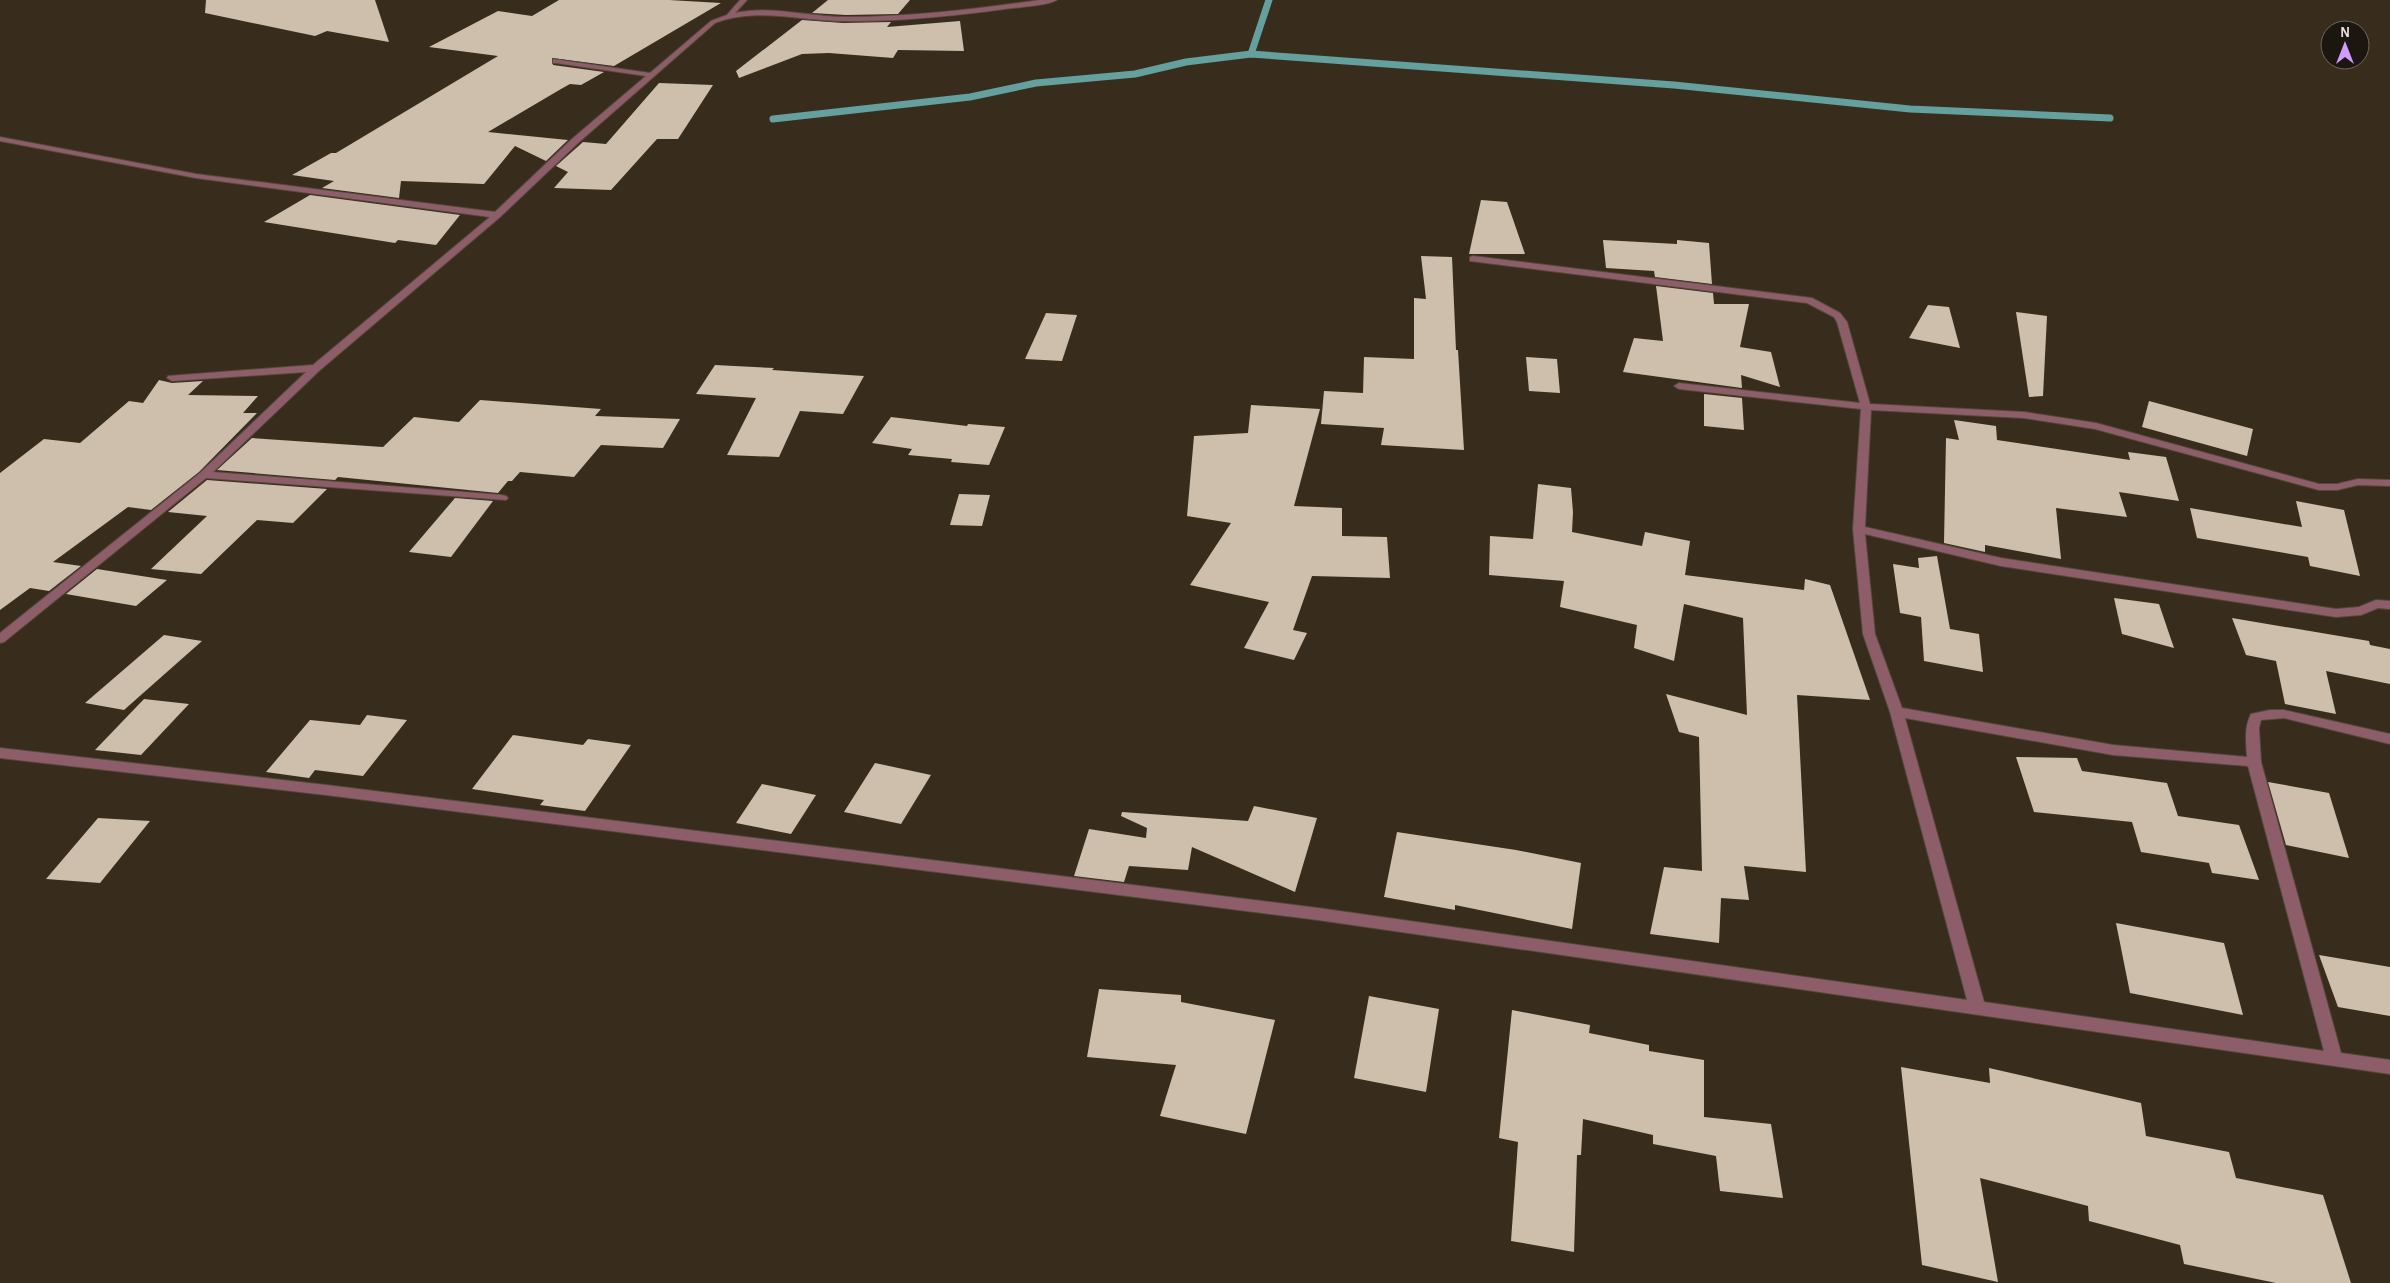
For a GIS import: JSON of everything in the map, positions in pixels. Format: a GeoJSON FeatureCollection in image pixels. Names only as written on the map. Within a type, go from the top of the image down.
{"type":"FeatureCollection","features":[{"type":"Feature","properties":{"kind":"street"},"geometry":{"type":"LineString","coordinates":[[0,640],[204,475],[316,368],[497,215],[575,141],[651,75],[714,22],[730,14],[744,0]]}},
{"type":"Feature","properties":{"kind":"street"},"geometry":{"type":"LineString","coordinates":[[730,14],[752,12],[819,18],[885,18],[970,12],[1054,0]]}},
{"type":"Feature","properties":{"kind":"street"},"geometry":{"type":"LineString","coordinates":[[556,61],[651,75]]}},
{"type":"Feature","properties":{"kind":"street"},"geometry":{"type":"LineString","coordinates":[[0,139],[196,176],[497,215]]}},
{"type":"Feature","properties":{"kind":"street"},"geometry":{"type":"LineString","coordinates":[[1472,259],[1808,300],[1837,315],[1842,322],[1866,407],[1859,529],[1869,634],[1897,712],[1977,1007]]}},
{"type":"Feature","properties":{"kind":"street"},"geometry":{"type":"LineString","coordinates":[[172,378],[316,368]]}},
{"type":"Feature","properties":{"kind":"street"},"geometry":{"type":"LineString","coordinates":[[1678,386],[1866,407],[2024,415],[2096,426],[2319,487],[2337,487],[2358,482],[2390,483]]}},
{"type":"Feature","properties":{"kind":"street"},"geometry":{"type":"LineString","coordinates":[[204,475],[502,498]]}},
{"type":"Feature","properties":{"kind":"street"},"geometry":{"type":"LineString","coordinates":[[1859,529],[2000,562],[2326,612],[2352,613],[2376,604],[2390,605]]}},
{"type":"Feature","properties":{"kind":"street"},"geometry":{"type":"LineString","coordinates":[[1897,712],[2113,750],[2254,762]]}},
{"type":"Feature","properties":{"kind":"street"},"geometry":{"type":"LineString","coordinates":[[2334,1058],[2254,762],[2252,728],[2256,718],[2270,714],[2284,714],[2390,739]]}},
{"type":"Feature","properties":{"kind":"street"},"geometry":{"type":"LineString","coordinates":[[0,753],[326,790],[1318,914],[2390,1067]]}},
{"type":"Feature","properties":{"kind":"building"},"geometry":{"type":"Polygon","coordinates":[[[206,0],[375,0],[389,42],[327,31],[315,36],[205,13],[206,0]]]}},
{"type":"Feature","properties":{"kind":"building"},"geometry":{"type":"Polygon","coordinates":[[[559,0],[669,0],[721,3],[614,66],[552,58],[553,65],[604,72],[581,85],[570,84],[488,132],[568,140],[546,161],[515,146],[484,184],[401,181],[399,198],[322,188],[334,181],[292,175],[331,153],[336,153],[498,56],[429,47],[498,11],[532,16],[559,0]]]}},
{"type":"Feature","properties":{"kind":"building"},"geometry":{"type":"Polygon","coordinates":[[[828,0],[910,0],[898,14],[846,15],[812,13],[828,0]]]}},
{"type":"Feature","properties":{"kind":"building"},"geometry":{"type":"Polygon","coordinates":[[[802,20],[843,23],[891,22],[887,27],[960,21],[964,51],[898,50],[893,58],[829,53],[802,54],[739,78],[736,71],[802,20]]]}},
{"type":"Feature","properties":{"kind":"building"},"geometry":{"type":"Polygon","coordinates":[[[659,83],[713,85],[678,139],[657,139],[611,190],[554,188],[568,172],[556,166],[583,142],[606,144],[659,83]]]}},
{"type":"Feature","properties":{"kind":"building"},"geometry":{"type":"Polygon","coordinates":[[[310,195],[460,215],[436,245],[398,240],[395,243],[264,222],[310,195]]]}},
{"type":"Feature","properties":{"kind":"building"},"geometry":{"type":"Polygon","coordinates":[[[1481,200],[1507,202],[1525,254],[1469,254],[1481,200]]]}},
{"type":"Feature","properties":{"kind":"building"},"geometry":{"type":"Polygon","coordinates":[[[1603,240],[1677,244],[1677,240],[1709,243],[1712,284],[1655,277],[1654,271],[1606,268],[1603,240]]]}},
{"type":"Feature","properties":{"kind":"building"},"geometry":{"type":"Polygon","coordinates":[[[1421,256],[1452,257],[1456,350],[1458,350],[1464,450],[1381,445],[1384,428],[1321,424],[1324,391],[1363,393],[1364,357],[1414,359],[1414,298],[1426,299],[1421,256]]]}},
{"type":"Feature","properties":{"kind":"building"},"geometry":{"type":"Polygon","coordinates":[[[1656,286],[1713,293],[1714,304],[1749,304],[1740,347],[1771,352],[1780,387],[1741,375],[1742,388],[1623,372],[1634,338],[1663,341],[1656,286]]]}},
{"type":"Feature","properties":{"kind":"building"},"geometry":{"type":"Polygon","coordinates":[[[1928,305],[1949,307],[1960,348],[1909,338],[1928,305]]]}},
{"type":"Feature","properties":{"kind":"building"},"geometry":{"type":"Polygon","coordinates":[[[2016,312],[2047,316],[2043,396],[2029,397],[2016,312]]]}},
{"type":"Feature","properties":{"kind":"building"},"geometry":{"type":"Polygon","coordinates":[[[1046,313],[1077,315],[1062,361],[1025,359],[1046,313]]]}},
{"type":"Feature","properties":{"kind":"building"},"geometry":{"type":"Polygon","coordinates":[[[1526,357],[1557,359],[1560,393],[1529,391],[1526,357]]]}},
{"type":"Feature","properties":{"kind":"building"},"geometry":{"type":"Polygon","coordinates":[[[715,365],[864,376],[843,414],[800,411],[779,457],[727,455],[756,398],[696,394],[715,365]]]}},
{"type":"Feature","properties":{"kind":"building"},"geometry":{"type":"Polygon","coordinates":[[[159,380],[172,383],[203,381],[188,395],[258,396],[243,413],[257,413],[199,472],[151,510],[128,507],[53,562],[81,566],[49,591],[30,588],[0,610],[0,473],[44,439],[80,443],[129,401],[143,403],[159,380]]]}},
{"type":"Feature","properties":{"kind":"building"},"geometry":{"type":"Polygon","coordinates":[[[1704,394],[1742,398],[1744,430],[1704,426],[1704,394]]]}},
{"type":"Feature","properties":{"kind":"building"},"geometry":{"type":"Polygon","coordinates":[[[480,400],[601,409],[595,416],[680,419],[663,448],[601,445],[574,477],[520,472],[512,481],[508,481],[498,493],[338,477],[335,480],[217,470],[252,438],[383,447],[414,417],[459,422],[480,400]]]}},
{"type":"Feature","properties":{"kind":"building"},"geometry":{"type":"Polygon","coordinates":[[[2149,401],[2253,429],[2247,456],[2142,427],[2149,401]]]}},
{"type":"Feature","properties":{"kind":"building"},"geometry":{"type":"Polygon","coordinates":[[[1251,405],[1320,409],[1294,506],[1342,508],[1342,536],[1387,537],[1390,578],[1312,576],[1293,630],[1307,633],[1294,660],[1244,648],[1269,602],[1190,585],[1231,523],[1187,516],[1194,436],[1248,433],[1251,405]]]}},
{"type":"Feature","properties":{"kind":"building"},"geometry":{"type":"Polygon","coordinates":[[[891,417],[967,426],[968,424],[1005,427],[989,465],[951,462],[952,459],[908,455],[912,449],[872,443],[891,417]]]}},
{"type":"Feature","properties":{"kind":"building"},"geometry":{"type":"Polygon","coordinates":[[[1954,420],[1996,426],[1997,440],[2130,460],[2128,452],[2166,457],[2179,501],[2119,492],[2127,517],[2056,508],[2061,559],[1985,545],[1985,552],[1944,543],[1946,438],[1959,440],[1954,420]]]}},
{"type":"Feature","properties":{"kind":"building"},"geometry":{"type":"Polygon","coordinates":[[[207,480],[327,489],[293,523],[257,520],[201,574],[151,569],[207,516],[168,512],[207,480]]]}},
{"type":"Feature","properties":{"kind":"building"},"geometry":{"type":"Polygon","coordinates":[[[1538,484],[1571,488],[1572,532],[1642,546],[1645,532],[1690,541],[1685,575],[1804,590],[1805,579],[1830,585],[1870,700],[1797,695],[1806,872],[1744,866],[1749,900],[1721,898],[1719,943],[1650,934],[1664,867],[1702,871],[1699,737],[1679,732],[1666,694],[1747,715],[1743,618],[1684,604],[1674,661],[1634,648],[1637,625],[1560,607],[1564,581],[1489,575],[1490,536],[1533,539],[1538,484]]]}},
{"type":"Feature","properties":{"kind":"building"},"geometry":{"type":"Polygon","coordinates":[[[959,494],[990,495],[982,526],[950,525],[959,494]]]}},
{"type":"Feature","properties":{"kind":"building"},"geometry":{"type":"Polygon","coordinates":[[[455,498],[493,501],[451,557],[409,552],[455,498]]]}},
{"type":"Feature","properties":{"kind":"building"},"geometry":{"type":"Polygon","coordinates":[[[2296,501],[2344,510],[2360,576],[2310,566],[2308,557],[2197,538],[2190,508],[2302,527],[2296,501]]]}},
{"type":"Feature","properties":{"kind":"building"},"geometry":{"type":"Polygon","coordinates":[[[1937,556],[1950,629],[1979,634],[1983,672],[1924,661],[1921,617],[1900,613],[1893,564],[1919,568],[1918,558],[1937,556]]]}},
{"type":"Feature","properties":{"kind":"building"},"geometry":{"type":"Polygon","coordinates":[[[97,569],[167,580],[136,606],[66,594],[97,569]]]}},
{"type":"Feature","properties":{"kind":"building"},"geometry":{"type":"Polygon","coordinates":[[[2114,598],[2159,604],[2174,648],[2122,634],[2114,598]]]}},
{"type":"Feature","properties":{"kind":"building"},"geometry":{"type":"Polygon","coordinates":[[[2232,618],[2369,641],[2370,645],[2390,649],[2390,684],[2326,671],[2336,714],[2285,704],[2276,661],[2246,655],[2232,618]]]}},
{"type":"Feature","properties":{"kind":"building"},"geometry":{"type":"Polygon","coordinates":[[[164,635],[202,641],[124,710],[85,703],[164,635]]]}},
{"type":"Feature","properties":{"kind":"building"},"geometry":{"type":"Polygon","coordinates":[[[144,699],[189,704],[141,755],[95,750],[144,699]]]}},
{"type":"Feature","properties":{"kind":"building"},"geometry":{"type":"Polygon","coordinates":[[[367,715],[407,720],[363,776],[315,770],[309,778],[266,772],[310,720],[360,725],[367,715]]]}},
{"type":"Feature","properties":{"kind":"building"},"geometry":{"type":"Polygon","coordinates":[[[513,735],[583,745],[588,739],[631,745],[585,811],[540,805],[544,800],[472,789],[513,735]]]}},
{"type":"Feature","properties":{"kind":"building"},"geometry":{"type":"Polygon","coordinates":[[[2016,757],[2077,758],[2082,771],[2167,783],[2178,816],[2239,825],[2259,880],[2212,873],[2209,863],[2141,852],[2132,822],[2034,812],[2016,757]]]}},
{"type":"Feature","properties":{"kind":"building"},"geometry":{"type":"Polygon","coordinates":[[[875,763],[931,775],[901,824],[844,812],[875,763]]]}},
{"type":"Feature","properties":{"kind":"building"},"geometry":{"type":"Polygon","coordinates":[[[2268,782],[2329,793],[2349,858],[2286,845],[2268,782]]]}},
{"type":"Feature","properties":{"kind":"building"},"geometry":{"type":"Polygon","coordinates":[[[762,784],[816,795],[791,834],[736,823],[762,784]]]}},
{"type":"Feature","properties":{"kind":"building"},"geometry":{"type":"Polygon","coordinates":[[[1254,806],[1317,818],[1295,892],[1192,847],[1188,870],[1129,866],[1124,882],[1074,876],[1089,829],[1146,838],[1147,828],[1121,816],[1122,812],[1248,821],[1254,806]]]}},
{"type":"Feature","properties":{"kind":"building"},"geometry":{"type":"Polygon","coordinates":[[[98,818],[150,821],[100,883],[46,879],[98,818]]]}},
{"type":"Feature","properties":{"kind":"building"},"geometry":{"type":"Polygon","coordinates":[[[1397,832],[1516,850],[1581,863],[1572,929],[1455,905],[1455,910],[1384,897],[1397,832]]]}},
{"type":"Feature","properties":{"kind":"building"},"geometry":{"type":"Polygon","coordinates":[[[2116,923],[2224,943],[2243,1015],[2130,993],[2116,923]]]}},
{"type":"Feature","properties":{"kind":"building"},"geometry":{"type":"Polygon","coordinates":[[[2319,955],[2390,967],[2390,1016],[2338,1007],[2319,955]]]}},
{"type":"Feature","properties":{"kind":"building"},"geometry":{"type":"Polygon","coordinates":[[[1099,989],[1181,995],[1181,1002],[1275,1020],[1246,1134],[1160,1116],[1176,1065],[1087,1057],[1099,989]]]}},
{"type":"Feature","properties":{"kind":"building"},"geometry":{"type":"Polygon","coordinates":[[[1369,996],[1439,1009],[1426,1092],[1354,1078],[1369,996]]]}},
{"type":"Feature","properties":{"kind":"building"},"geometry":{"type":"Polygon","coordinates":[[[1512,1010],[1590,1025],[1589,1033],[1649,1045],[1649,1051],[1704,1060],[1704,1117],[1771,1124],[1783,1198],[1720,1191],[1716,1156],[1653,1144],[1653,1135],[1583,1119],[1581,1155],[1577,1155],[1574,1252],[1511,1241],[1518,1142],[1499,1138],[1512,1010]]]}},
{"type":"Feature","properties":{"kind":"building"},"geometry":{"type":"Polygon","coordinates":[[[1901,1067],[1990,1083],[1989,1068],[2141,1103],[2146,1136],[2229,1152],[2236,1178],[2323,1195],[2351,1283],[2276,1283],[2184,1264],[2180,1245],[2089,1221],[2088,1206],[1980,1178],[1998,1282],[1922,1265],[1901,1067]]]}},
{"type":"Feature","properties":{"kind":"waterway"},"geometry":{"type":"LineString","coordinates":[[1251,54],[1269,0]]}},
{"type":"Feature","properties":{"kind":"waterway"},"geometry":{"type":"LineString","coordinates":[[773,119],[970,97],[1036,83],[1135,74],[1186,62],[1251,54]]}},
{"type":"Feature","properties":{"kind":"waterway"},"geometry":{"type":"LineString","coordinates":[[1251,54],[1674,85],[1910,109],[2110,118]]}}]}
